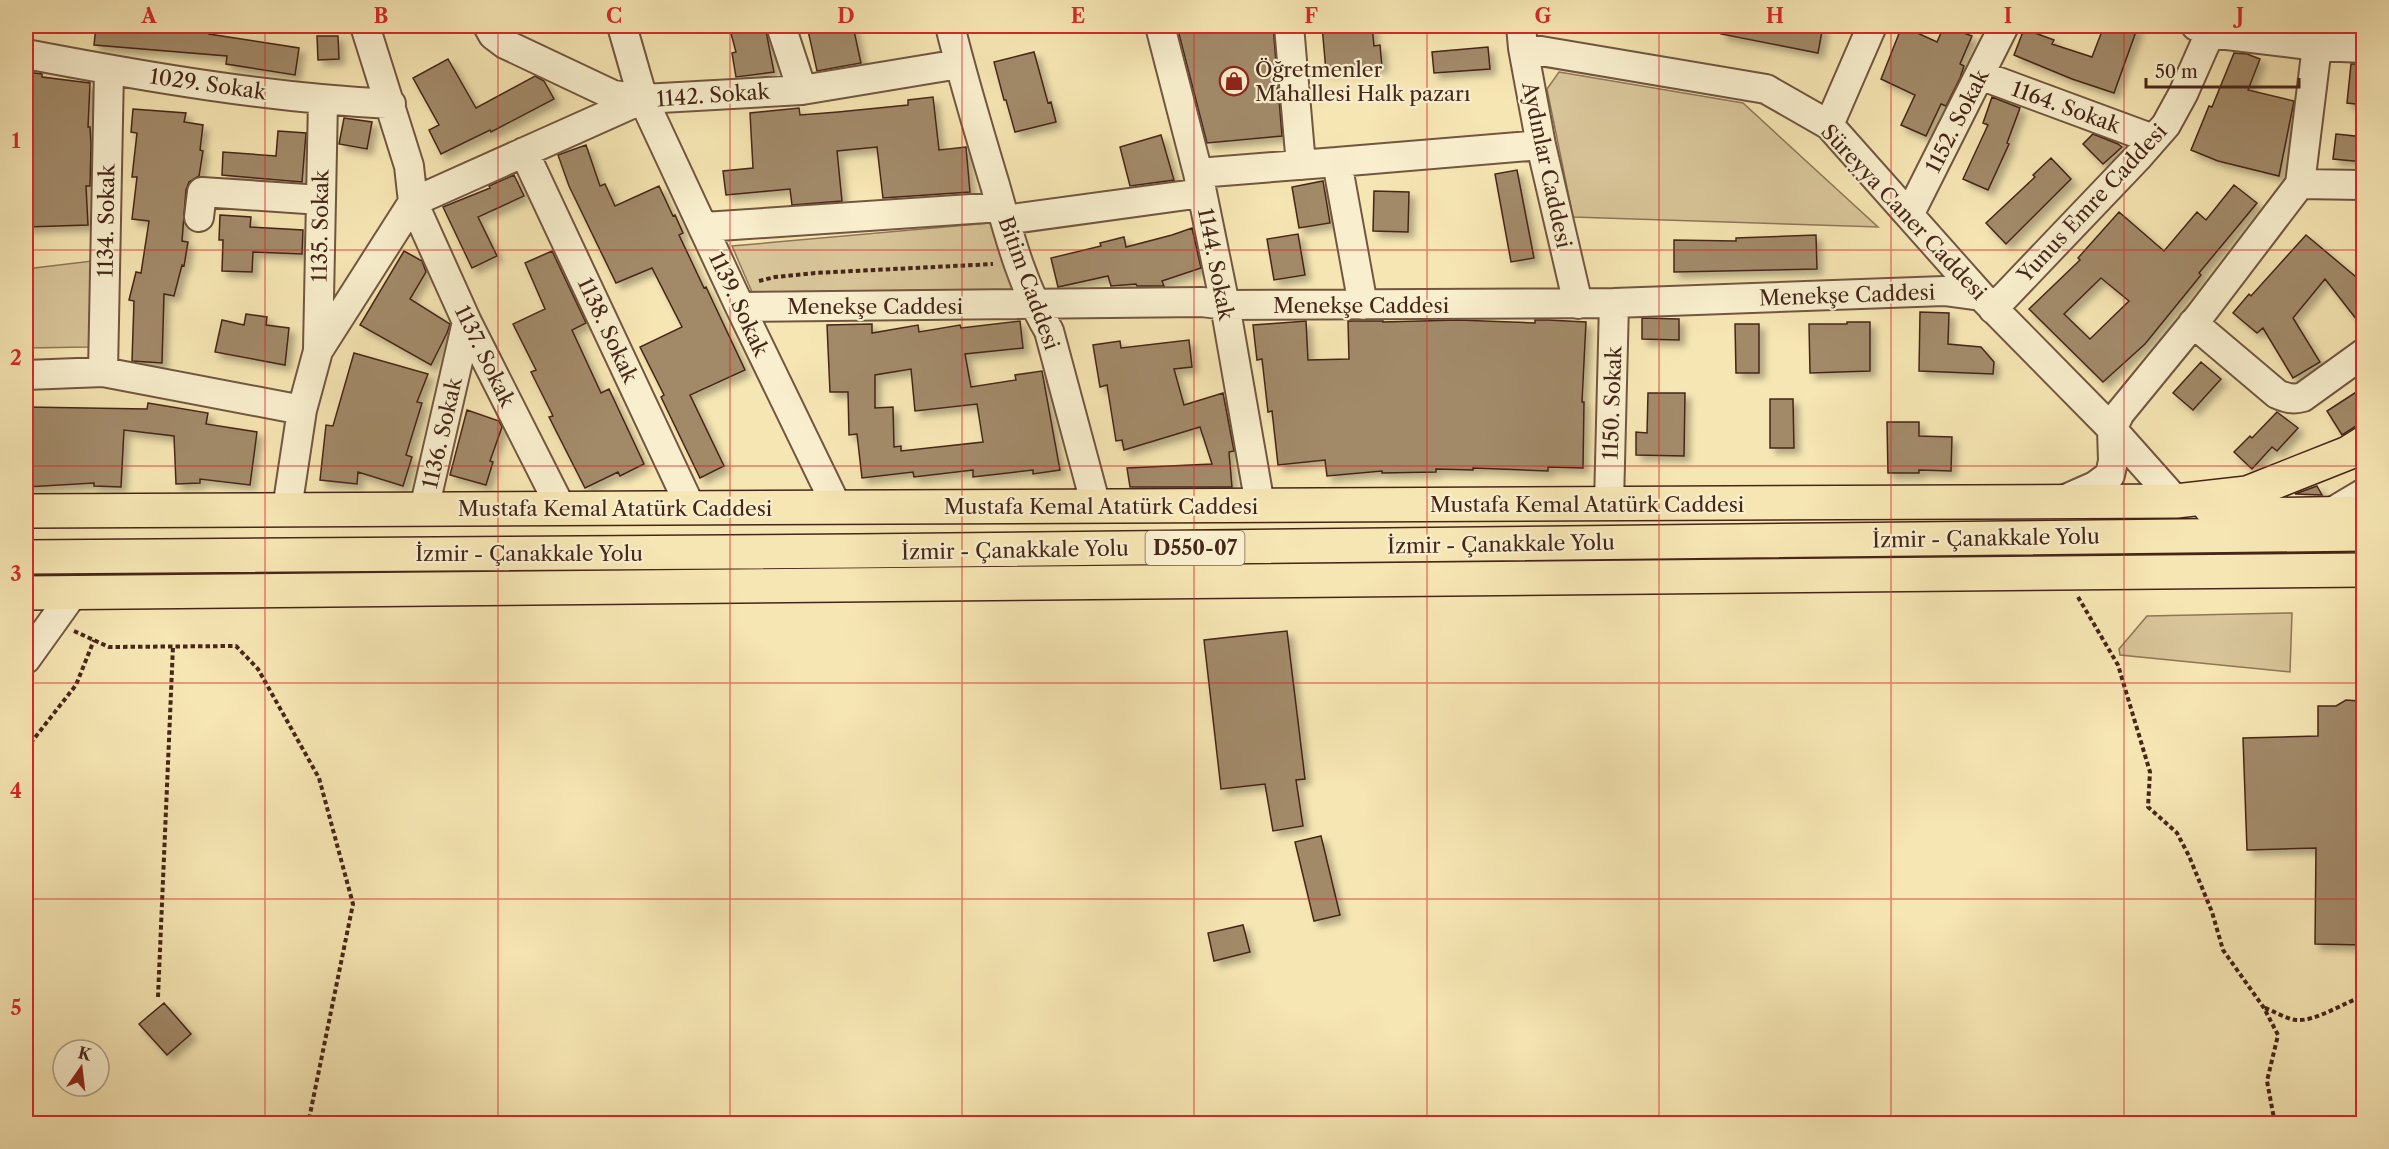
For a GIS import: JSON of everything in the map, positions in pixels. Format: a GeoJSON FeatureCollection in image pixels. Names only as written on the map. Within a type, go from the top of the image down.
{"type":"FeatureCollection","features":[{"type":"Feature","properties":{"kind":"main road"},"geometry":{"type":"LineString","coordinates":[[2176,501],[2247,493],[2348,453],[2364,443]]}},
{"type":"Feature","properties":{"kind":"main road","name":"Mustafa Kemal Atatürk Caddesi"},"geometry":{"type":"LineString","coordinates":[[26,510],[2176,501]]}},
{"type":"Feature","properties":{"kind":"main road"},"geometry":{"type":"LineString","coordinates":[[2176,501],[2251,515],[2364,513]]}},
{"type":"Feature","properties":{"kind":"main road"},"geometry":{"type":"LineString","coordinates":[[2176,501],[2248,536]]}},
{"type":"Feature","properties":{"kind":"main road","name":"İzmir - Çanakkale Yolu"},"geometry":{"type":"LineString","coordinates":[[26,557],[882,551],[2364,534]]}},
{"type":"Feature","properties":{"kind":"main road","name":"İzmir - Çanakkale Yolu"},"geometry":{"type":"LineString","coordinates":[[26,593],[66,604],[2364,570]]}},
{"type":"Feature","properties":{"kind":"street","name":"1137. Sokak"},"geometry":{"type":"LineString","coordinates":[[366,26],[409,166],[413,202],[467,322],[561,508]]}},
{"type":"Feature","properties":{"kind":"street"},"geometry":{"type":"LineString","coordinates":[[488,26],[493,35],[504,44],[613,95],[643,99]]}},
{"type":"Feature","properties":{"kind":"street","name":"1139. Sokak"},"geometry":{"type":"LineString","coordinates":[[622,26],[643,99],[837,507]]}},
{"type":"Feature","properties":{"kind":"street"},"geometry":{"type":"LineString","coordinates":[[781,26],[801,90]]}},
{"type":"Feature","properties":{"kind":"street","name":"Bitim Caddesi"},"geometry":{"type":"LineString","coordinates":[[950,26],[1018,264],[1034,305],[1049,331],[1096,506]]}},
{"type":"Feature","properties":{"kind":"street","name":"1144. Sokak"},"geometry":{"type":"LineString","coordinates":[[1160,26],[1200,183],[1225,305],[1260,505]]}},
{"type":"Feature","properties":{"kind":"street"},"geometry":{"type":"LineString","coordinates":[[1289,26],[1301,165]]}},
{"type":"Feature","properties":{"kind":"street"},"geometry":{"type":"LineString","coordinates":[[1829,125],[1872,26]]}},
{"type":"Feature","properties":{"kind":"street","name":"1152. Sokak"},"geometry":{"type":"LineString","coordinates":[[1909,215],[2004,26]]}},
{"type":"Feature","properties":{"kind":"street"},"geometry":{"type":"LineString","coordinates":[[2206,28],[2317,46],[2364,48]]}},
{"type":"Feature","properties":{"kind":"street","name":"Yunus Emre Caddesi"},"geometry":{"type":"LineString","coordinates":[[1987,302],[2166,125],[2184,94],[2206,28]]}},
{"type":"Feature","properties":{"kind":"street","name":"Süreyya Caner Caddesi"},"geometry":{"type":"LineString","coordinates":[[1522,37],[1766,89],[1829,125],[1987,302],[2112,429],[2176,501]]}},
{"type":"Feature","properties":{"kind":"street","name":"Aydınlar Caddesi"},"geometry":{"type":"LineString","coordinates":[[1522,37],[1541,145],[1578,304]]}},
{"type":"Feature","properties":{"kind":"street"},"geometry":{"type":"LineString","coordinates":[[2059,502],[2095,486],[2110,475],[2113,462],[2112,429],[2120,413],[2300,184],[2317,46]]}},
{"type":"Feature","properties":{"kind":"street","name":"1029. Sokak"},"geometry":{"type":"LineString","coordinates":[[26,54],[109,70],[323,100],[391,104]]}},
{"type":"Feature","properties":{"kind":"street","name":"1142. Sokak"},"geometry":{"type":"LineString","coordinates":[[413,202],[643,99],[801,90],[959,64]]}},
{"type":"Feature","properties":{"kind":"street","name":"1134. Sokak"},"geometry":{"type":"LineString","coordinates":[[103,372],[109,70]]}},
{"type":"Feature","properties":{"kind":"street","name":"1164. Sokak"},"geometry":{"type":"LineString","coordinates":[[1980,75],[2153,139]]}},
{"type":"Feature","properties":{"kind":"street","name":"1135. Sokak"},"geometry":{"type":"LineString","coordinates":[[318,351],[323,100]]}},
{"type":"Feature","properties":{"kind":"street"},"geometry":{"type":"LineString","coordinates":[[704,227],[1003,214],[1301,165],[1541,145]]}},
{"type":"Feature","properties":{"kind":"street","name":"1138. Sokak"},"geometry":{"type":"LineString","coordinates":[[524,152],[691,508]]}},
{"type":"Feature","properties":{"kind":"street"},"geometry":{"type":"LineString","coordinates":[[1337,162],[1363,305]]}},
{"type":"Feature","properties":{"kind":"street"},"geometry":{"type":"LineString","coordinates":[[2300,184],[2364,185]]}},
{"type":"Feature","properties":{"kind":"street"},"geometry":{"type":"LineString","coordinates":[[200,217],[202,192],[321,200]]}},
{"type":"Feature","properties":{"kind":"street"},"geometry":{"type":"LineString","coordinates":[[287,509],[302,410],[318,351],[413,202]]}},
{"type":"Feature","properties":{"kind":"street","name":"Menekşe Caddesi"},"geometry":{"type":"LineString","coordinates":[[736,298],[1034,305],[1202,302],[1225,305],[1578,304],[1944,291],[1987,302]]}},
{"type":"Feature","properties":{"kind":"street","name":"1150. Sokak"},"geometry":{"type":"LineString","coordinates":[[1609,504],[1614,303]]}},
{"type":"Feature","properties":{"kind":"street","name":"1136. Sokak"},"geometry":{"type":"LineString","coordinates":[[424,509],[467,322]]}},
{"type":"Feature","properties":{"kind":"street"},"geometry":{"type":"LineString","coordinates":[[2193,323],[2277,394],[2286,398],[2303,397],[2364,354]]}},
{"type":"Feature","properties":{"kind":"street"},"geometry":{"type":"LineString","coordinates":[[26,375],[103,372],[302,410]]}},
{"type":"Feature","properties":{"kind":"street"},"geometry":{"type":"LineString","coordinates":[[2298,534],[2364,493]]}},
{"type":"Feature","properties":{"kind":"street"},"geometry":{"type":"LineString","coordinates":[[26,659],[66,604]]}},
{"type":"Feature","properties":{"kind":"path"},"geometry":{"type":"LineString","coordinates":[[736,298],[775,277],[815,273],[1018,264]]}},
{"type":"Feature","properties":{"kind":"path"},"geometry":{"type":"LineString","coordinates":[[2066,573],[2093,626],[2118,665],[2150,772],[2148,807],[2177,834],[2189,856],[2212,912],[2223,950],[2264,1008],[2278,1035],[2267,1081],[2275,1124]]}},
{"type":"Feature","properties":{"kind":"path"},"geometry":{"type":"LineString","coordinates":[[66,604],[75,632],[109,647],[236,646],[258,669],[320,778],[353,904],[308,1124]]}},
{"type":"Feature","properties":{"kind":"path"},"geometry":{"type":"LineString","coordinates":[[26,749],[76,686],[94,640]]}},
{"type":"Feature","properties":{"kind":"path"},"geometry":{"type":"LineString","coordinates":[[158,997],[172,646]]}},
{"type":"Feature","properties":{"kind":"path"},"geometry":{"type":"LineString","coordinates":[[26,773],[32,804]]}},
{"type":"Feature","properties":{"kind":"path"},"geometry":{"type":"LineString","coordinates":[[2264,1008],[2296,1020],[2318,1016],[2364,996]]}},
{"type":"Feature","properties":{"kind":"shaded area"},"geometry":{"type":"Polygon","coordinates":[[[1559,72],[1743,103],[1878,227],[1573,217],[1547,89],[1559,72]]]}},
{"type":"Feature","properties":{"kind":"shaded area"},"geometry":{"type":"Polygon","coordinates":[[[1001,222],[1020,295],[755,299],[732,246],[1001,222]]]}},
{"type":"Feature","properties":{"kind":"shaded area"},"geometry":{"type":"Polygon","coordinates":[[[92,261],[89,347],[26,348],[26,269],[92,261]]]}},
{"type":"Feature","properties":{"kind":"shaded area"},"geometry":{"type":"Polygon","coordinates":[[[2292,613],[2290,672],[2120,655],[2119,649],[2147,616],[2292,613]]]}},
{"type":"Feature","properties":{"kind":"building"},"geometry":{"type":"Polygon","coordinates":[[[96,26],[210,26],[209,34],[299,48],[295,75],[226,64],[227,56],[94,45],[96,26]]]}},
{"type":"Feature","properties":{"kind":"building"},"geometry":{"type":"Polygon","coordinates":[[[729,26],[765,26],[774,72],[736,77],[732,53],[736,52],[729,26]]]}},
{"type":"Feature","properties":{"kind":"building"},"geometry":{"type":"Polygon","coordinates":[[[807,26],[853,26],[861,63],[817,71],[807,26]]]}},
{"type":"Feature","properties":{"kind":"building","name":"Öğretmenler Mahallesi Halk pazarı"},"geometry":{"type":"Polygon","coordinates":[[[1177,26],[1273,26],[1282,136],[1207,143],[1177,26]]]}},
{"type":"Feature","properties":{"kind":"building"},"geometry":{"type":"Polygon","coordinates":[[[1322,26],[1372,26],[1374,46],[1380,45],[1382,67],[1326,71],[1322,26]]]}},
{"type":"Feature","properties":{"kind":"building"},"geometry":{"type":"Polygon","coordinates":[[[1722,26],[1823,26],[1818,53],[1721,34],[1722,26]]]}},
{"type":"Feature","properties":{"kind":"building"},"geometry":{"type":"Polygon","coordinates":[[[1902,26],[1937,42],[1944,26],[1972,36],[1960,64],[1964,66],[1960,78],[1946,106],[1941,104],[1926,136],[1901,125],[1915,95],[1881,79],[1902,26]]]}},
{"type":"Feature","properties":{"kind":"building"},"geometry":{"type":"Polygon","coordinates":[[[2104,26],[2138,26],[2114,93],[2072,79],[2014,55],[2024,29],[2054,40],[2052,44],[2092,57],[2104,26]]]}},
{"type":"Feature","properties":{"kind":"building"},"geometry":{"type":"Polygon","coordinates":[[[317,36],[338,36],[339,59],[318,60],[317,36]]]}},
{"type":"Feature","properties":{"kind":"building"},"geometry":{"type":"Polygon","coordinates":[[[1488,47],[1490,69],[1434,73],[1432,52],[1488,47]]]}},
{"type":"Feature","properties":{"kind":"building"},"geometry":{"type":"Polygon","coordinates":[[[1034,52],[1048,103],[1051,102],[1056,122],[1015,132],[994,62],[1034,52]]]}},
{"type":"Feature","properties":{"kind":"building"},"geometry":{"type":"Polygon","coordinates":[[[2234,53],[2247,54],[2260,59],[2248,90],[2294,101],[2279,176],[2218,161],[2191,150],[2234,53]]]}},
{"type":"Feature","properties":{"kind":"building"},"geometry":{"type":"Polygon","coordinates":[[[448,59],[476,108],[535,76],[544,81],[554,99],[491,132],[490,130],[441,154],[429,130],[439,125],[413,78],[448,59]]]}},
{"type":"Feature","properties":{"kind":"building"},"geometry":{"type":"Polygon","coordinates":[[[2351,64],[2364,64],[2364,105],[2347,103],[2351,64]]]}},
{"type":"Feature","properties":{"kind":"building"},"geometry":{"type":"Polygon","coordinates":[[[26,72],[42,74],[42,77],[90,83],[88,127],[90,127],[91,144],[90,186],[86,186],[88,225],[26,227],[26,72]]]}},
{"type":"Feature","properties":{"kind":"building"},"geometry":{"type":"Polygon","coordinates":[[[933,97],[939,150],[966,147],[970,192],[883,198],[877,147],[837,151],[842,201],[792,205],[790,189],[726,195],[723,171],[753,168],[750,113],[799,108],[800,115],[838,112],[908,105],[908,100],[933,97]]]}},
{"type":"Feature","properties":{"kind":"building"},"geometry":{"type":"Polygon","coordinates":[[[1992,97],[2020,108],[2007,143],[2009,144],[1988,190],[1963,179],[1988,125],[1983,123],[1992,97]]]}},
{"type":"Feature","properties":{"kind":"building"},"geometry":{"type":"Polygon","coordinates":[[[133,109],[186,113],[184,122],[203,125],[200,150],[203,151],[199,176],[189,182],[186,190],[182,241],[188,242],[184,266],[182,265],[174,296],[164,294],[162,363],[132,361],[134,301],[129,300],[136,272],[141,273],[149,221],[132,219],[137,177],[132,177],[137,133],[131,132],[133,109]]]}},
{"type":"Feature","properties":{"kind":"building"},"geometry":{"type":"Polygon","coordinates":[[[344,118],[372,122],[367,149],[339,144],[344,118]]]}},
{"type":"Feature","properties":{"kind":"building"},"geometry":{"type":"Polygon","coordinates":[[[278,131],[306,133],[302,182],[222,175],[223,152],[276,156],[278,131]]]}},
{"type":"Feature","properties":{"kind":"building"},"geometry":{"type":"Polygon","coordinates":[[[2093,134],[2122,147],[2103,164],[2083,144],[2093,134]]]}},
{"type":"Feature","properties":{"kind":"building"},"geometry":{"type":"Polygon","coordinates":[[[2336,134],[2364,137],[2364,162],[2333,159],[2336,134]]]}},
{"type":"Feature","properties":{"kind":"building"},"geometry":{"type":"Polygon","coordinates":[[[1161,135],[1174,180],[1130,186],[1120,147],[1161,135]]]}},
{"type":"Feature","properties":{"kind":"building"},"geometry":{"type":"Polygon","coordinates":[[[586,145],[600,186],[605,184],[615,206],[659,186],[683,233],[679,235],[745,370],[690,395],[724,466],[700,478],[661,397],[664,395],[640,347],[682,327],[652,268],[616,283],[569,186],[558,155],[586,145]]]}},
{"type":"Feature","properties":{"kind":"building"},"geometry":{"type":"Polygon","coordinates":[[[2051,158],[2071,179],[2006,244],[1986,223],[2035,177],[2033,175],[2051,158]]]}},
{"type":"Feature","properties":{"kind":"building"},"geometry":{"type":"Polygon","coordinates":[[[1517,170],[1534,258],[1511,262],[1495,174],[1517,170]]]}},
{"type":"Feature","properties":{"kind":"building"},"geometry":{"type":"Polygon","coordinates":[[[514,175],[524,196],[478,217],[497,256],[472,268],[443,207],[490,188],[489,186],[514,175]]]}},
{"type":"Feature","properties":{"kind":"building"},"geometry":{"type":"Polygon","coordinates":[[[1323,181],[1330,223],[1299,228],[1292,187],[1323,181]]]}},
{"type":"Feature","properties":{"kind":"building"},"geometry":{"type":"Polygon","coordinates":[[[2234,185],[2257,203],[2199,273],[2201,275],[2145,344],[2103,382],[2029,309],[2080,260],[2078,258],[2119,212],[2164,251],[2197,212],[2206,220],[2234,185]],[[2101,278],[2064,314],[2090,339],[2129,301],[2101,278]]]}},
{"type":"Feature","properties":{"kind":"building"},"geometry":{"type":"Polygon","coordinates":[[[1374,191],[1409,192],[1408,232],[1373,231],[1374,191]]]}},
{"type":"Feature","properties":{"kind":"building"},"geometry":{"type":"Polygon","coordinates":[[[220,215],[251,217],[250,227],[303,230],[302,254],[253,252],[252,272],[222,271],[223,240],[219,240],[220,215]]]}},
{"type":"Feature","properties":{"kind":"building"},"geometry":{"type":"Polygon","coordinates":[[[1192,228],[1201,268],[1162,281],[1164,286],[1137,286],[1136,284],[1111,286],[1108,276],[1058,287],[1051,258],[1101,246],[1100,243],[1124,237],[1126,247],[1192,228]]]}},
{"type":"Feature","properties":{"kind":"building"},"geometry":{"type":"Polygon","coordinates":[[[1298,234],[1305,275],[1274,280],[1267,239],[1298,234]]]}},
{"type":"Feature","properties":{"kind":"building"},"geometry":{"type":"Polygon","coordinates":[[[1816,235],[1817,269],[1674,272],[1674,240],[1736,241],[1736,238],[1816,235]]]}},
{"type":"Feature","properties":{"kind":"building"},"geometry":{"type":"Polygon","coordinates":[[[2306,235],[2356,277],[2364,288],[2364,329],[2325,279],[2293,318],[2320,362],[2293,378],[2263,328],[2257,333],[2233,313],[2306,235]]]}},
{"type":"Feature","properties":{"kind":"building"},"geometry":{"type":"Polygon","coordinates":[[[404,251],[422,261],[426,272],[410,299],[450,324],[431,365],[360,325],[404,251]]]}},
{"type":"Feature","properties":{"kind":"building"},"geometry":{"type":"Polygon","coordinates":[[[552,251],[586,323],[572,330],[601,393],[609,389],[644,464],[620,476],[618,472],[585,488],[549,417],[553,416],[531,372],[536,370],[513,324],[545,309],[525,263],[552,251]]]}},
{"type":"Feature","properties":{"kind":"building"},"geometry":{"type":"Polygon","coordinates":[[[1920,312],[1949,313],[1948,344],[1981,347],[1994,362],[1993,374],[1919,371],[1920,312]]]}},
{"type":"Feature","properties":{"kind":"building"},"geometry":{"type":"Polygon","coordinates":[[[246,314],[267,317],[266,325],[289,328],[285,365],[215,352],[222,320],[244,325],[246,314]]]}},
{"type":"Feature","properties":{"kind":"building"},"geometry":{"type":"Polygon","coordinates":[[[1642,318],[1679,319],[1679,340],[1642,339],[1642,318]]]}},
{"type":"Feature","properties":{"kind":"building"},"geometry":{"type":"Polygon","coordinates":[[[1020,321],[1023,348],[965,354],[971,387],[1016,380],[1015,375],[1042,371],[1060,470],[1033,474],[1033,470],[973,477],[973,470],[914,477],[913,472],[862,478],[857,434],[849,435],[848,392],[830,392],[827,325],[872,324],[872,333],[918,325],[919,332],[960,325],[961,328],[1020,321]],[[911,369],[875,375],[875,408],[893,407],[894,447],[901,446],[901,451],[983,442],[977,404],[915,411],[911,369]]]}},
{"type":"Feature","properties":{"kind":"building"},"geometry":{"type":"Polygon","coordinates":[[[1306,321],[1308,360],[1349,359],[1348,321],[1586,322],[1582,402],[1584,402],[1583,468],[1548,467],[1548,471],[1436,469],[1436,472],[1382,473],[1382,471],[1327,476],[1325,460],[1278,465],[1272,411],[1268,412],[1262,359],[1257,360],[1253,325],[1306,321]]]}},
{"type":"Feature","properties":{"kind":"building"},"geometry":{"type":"Polygon","coordinates":[[[1847,322],[1870,322],[1870,371],[1810,373],[1809,324],[1847,324],[1847,322]]]}},
{"type":"Feature","properties":{"kind":"building"},"geometry":{"type":"Polygon","coordinates":[[[1735,324],[1759,324],[1759,373],[1736,373],[1735,324]]]}},
{"type":"Feature","properties":{"kind":"building"},"geometry":{"type":"Polygon","coordinates":[[[1189,340],[1192,367],[1174,369],[1184,405],[1223,393],[1234,451],[1229,452],[1232,487],[1130,487],[1127,468],[1212,464],[1200,427],[1124,450],[1122,440],[1116,441],[1107,385],[1100,387],[1093,345],[1120,341],[1121,348],[1189,340]]]}},
{"type":"Feature","properties":{"kind":"building"},"geometry":{"type":"Polygon","coordinates":[[[354,353],[428,374],[417,402],[422,403],[406,455],[412,457],[403,486],[358,472],[357,484],[320,480],[326,425],[333,426],[354,353]]]}},
{"type":"Feature","properties":{"kind":"building"},"geometry":{"type":"Polygon","coordinates":[[[2201,362],[2221,379],[2193,410],[2173,393],[2201,362]]]}},
{"type":"Feature","properties":{"kind":"building"},"geometry":{"type":"Polygon","coordinates":[[[2364,387],[2364,421],[2342,435],[2327,411],[2364,387]]]}},
{"type":"Feature","properties":{"kind":"building"},"geometry":{"type":"Polygon","coordinates":[[[1648,393],[1685,393],[1684,456],[1636,455],[1636,432],[1647,433],[1648,393]]]}},
{"type":"Feature","properties":{"kind":"building"},"geometry":{"type":"Polygon","coordinates":[[[1770,399],[1793,399],[1794,448],[1770,448],[1770,399]]]}},
{"type":"Feature","properties":{"kind":"building"},"geometry":{"type":"Polygon","coordinates":[[[148,403],[208,413],[206,424],[257,432],[250,485],[200,479],[200,483],[176,484],[174,436],[124,430],[121,487],[94,486],[94,483],[26,487],[26,407],[147,409],[148,403]]]}},
{"type":"Feature","properties":{"kind":"building"},"geometry":{"type":"Polygon","coordinates":[[[467,410],[499,421],[502,427],[490,461],[493,462],[486,485],[450,475],[467,410]]]}},
{"type":"Feature","properties":{"kind":"building"},"geometry":{"type":"Polygon","coordinates":[[[2277,412],[2298,428],[2277,451],[2272,447],[2252,469],[2234,452],[2250,436],[2252,438],[2277,412]]]}},
{"type":"Feature","properties":{"kind":"building"},"geometry":{"type":"Polygon","coordinates":[[[1887,422],[1919,422],[1919,436],[1952,437],[1951,471],[1919,470],[1919,473],[1888,473],[1887,422]]]}},
{"type":"Feature","properties":{"kind":"building"},"geometry":{"type":"Polygon","coordinates":[[[2317,486],[2322,495],[2295,494],[2317,486]]]}},
{"type":"Feature","properties":{"kind":"building"},"geometry":{"type":"Polygon","coordinates":[[[1287,631],[1305,779],[1296,780],[1303,826],[1273,831],[1265,784],[1221,789],[1204,640],[1287,631]]]}},
{"type":"Feature","properties":{"kind":"building"},"geometry":{"type":"Polygon","coordinates":[[[2346,700],[2359,701],[2364,706],[2364,945],[2315,944],[2316,848],[2247,850],[2243,738],[2318,736],[2318,706],[2336,706],[2346,700]]]}},
{"type":"Feature","properties":{"kind":"building"},"geometry":{"type":"Polygon","coordinates":[[[1321,836],[1340,915],[1314,921],[1295,842],[1321,836]]]}},
{"type":"Feature","properties":{"kind":"building"},"geometry":{"type":"Polygon","coordinates":[[[1243,925],[1250,952],[1214,961],[1208,933],[1243,925]]]}},
{"type":"Feature","properties":{"kind":"building"},"geometry":{"type":"Polygon","coordinates":[[[164,1003],[191,1034],[167,1055],[139,1024],[164,1003]]]}},
{"type":"Feature","properties":{"kind":"place","name":"Öğretmenler Mahallesi Halk pazarı"},"geometry":{"type":"Point","coordinates":[1234,81]}}]}
